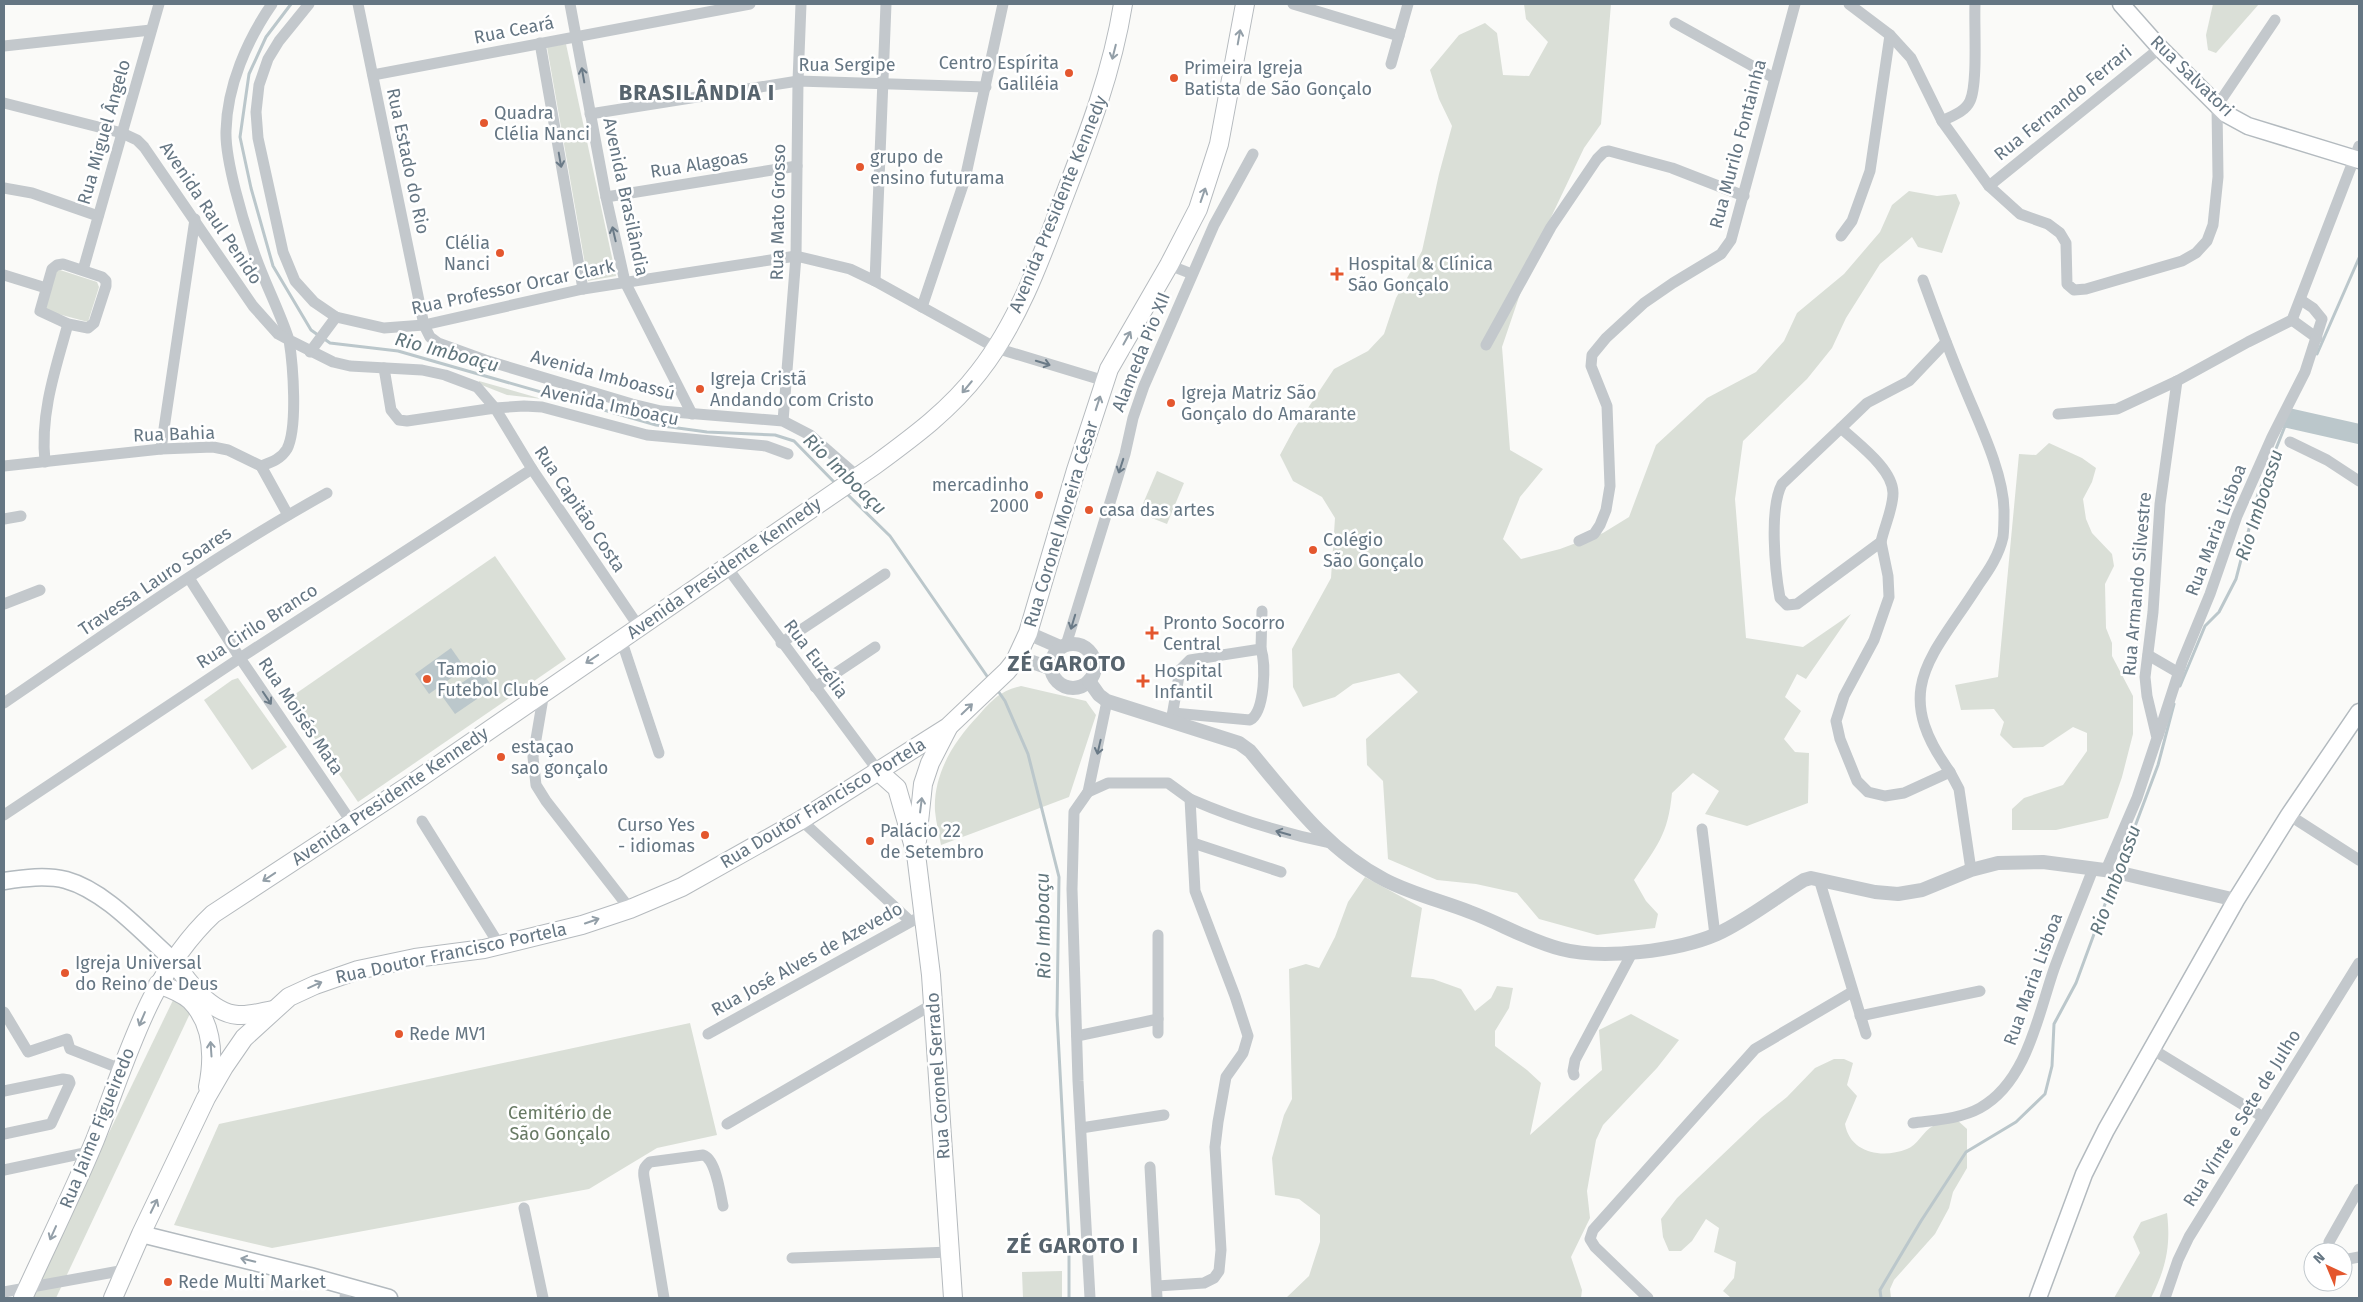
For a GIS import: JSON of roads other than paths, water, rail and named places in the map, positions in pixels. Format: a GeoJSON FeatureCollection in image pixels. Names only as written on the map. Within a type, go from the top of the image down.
{"type":"FeatureCollection","features":[{"type":"Feature","properties":{"kind":"main road","name":"Avenida Presidente Kennedy"},"geometry":{"type":"LineString","coordinates":[[174,961],[190,938],[213,914],[352,823],[639,627],[935,420],[967,386],[996,348],[1015,317],[1043,253],[1097,113],[1116,43],[1123,4]]}},
{"type":"Feature","properties":{"kind":"main road","name":"Rua Coronel Moreira César"},"geometry":{"type":"LineString","coordinates":[[948,727],[1000,678],[1015,661],[1028,633],[1109,369],[1170,265],[1198,209],[1214,160],[1227,107],[1245,4]]}},
{"type":"Feature","properties":{"kind":"main road","name":"Rua Salvatori"},"geometry":{"type":"LineString","coordinates":[[2121,4],[2160,48],[2226,114],[2248,126],[2358,155]]}},
{"type":"Feature","properties":{"kind":"main road"},"geometry":{"type":"LineString","coordinates":[[2038,1298],[2084,1174],[2152,1049],[2236,900],[2289,816],[2358,716]]}},
{"type":"Feature","properties":{"kind":"main road","name":"Rua Doutor Francisco Portela"},"geometry":{"type":"LineString","coordinates":[[113,1298],[141,1234],[206,1098],[224,1067],[244,1038],[290,997],[344,973],[415,958],[500,946],[582,925],[630,909],[682,887],[801,820],[948,727]]}},
{"type":"Feature","properties":{"kind":"main road"},"geometry":{"type":"LineString","coordinates":[[916,854],[923,784],[930,764],[948,727]]}},
{"type":"Feature","properties":{"kind":"main road"},"geometry":{"type":"LineString","coordinates":[[879,772],[897,788],[916,854]]}},
{"type":"Feature","properties":{"kind":"main road","name":"Rua Coronel Serrado"},"geometry":{"type":"LineString","coordinates":[[916,854],[916,918],[933,1004],[952,1298]]}},
{"type":"Feature","properties":{"kind":"main road"},"geometry":{"type":"LineString","coordinates":[[4,881],[51,878],[83,887],[102,898],[174,961],[184,976],[219,1009],[236,1015],[274,1010]]}},
{"type":"Feature","properties":{"kind":"main road","name":"Rua Jaime Figueiredo"},"geometry":{"type":"LineString","coordinates":[[26,1292],[90,1152],[121,1069],[158,984],[174,961]]}},
{"type":"Feature","properties":{"kind":"main road"},"geometry":{"type":"LineString","coordinates":[[158,984],[178,992],[189,999],[201,1015],[210,1036],[212,1067],[206,1098]]}},
{"type":"Feature","properties":{"kind":"main road"},"geometry":{"type":"LineString","coordinates":[[141,1234],[310,1276],[345,1293],[388,1298]]}},
{"type":"Feature","properties":{"kind":"street","name":"Rua Miguel Ângelo"},"geometry":{"type":"LineString","coordinates":[[83,270],[158,4]]}},
{"type":"Feature","properties":{"kind":"street"},"geometry":{"type":"LineString","coordinates":[[272,4],[260,21],[244,55],[230,98],[226,131],[228,156],[252,248],[289,340],[293,362],[291,438],[286,451],[277,460],[262,466],[288,514]]}},
{"type":"Feature","properties":{"kind":"street","name":"Rua Professor Orcar Clark"},"geometry":{"type":"LineString","coordinates":[[309,4],[279,41],[268,59],[259,85],[256,112],[258,138],[283,252],[295,280],[333,321],[384,328],[424,325],[583,289],[796,256],[830,263],[875,281],[996,348],[1105,381]]}},
{"type":"Feature","properties":{"kind":"street","name":"Rua Estado do Rio"},"geometry":{"type":"LineString","coordinates":[[358,4],[424,325]]}},
{"type":"Feature","properties":{"kind":"street","name":"Avenida Brasilândia"},"geometry":{"type":"LineString","coordinates":[[570,4],[606,197],[625,282],[692,414]]}},
{"type":"Feature","properties":{"kind":"street","name":"Rua Ceará"},"geometry":{"type":"LineString","coordinates":[[373,75],[750,4]]}},
{"type":"Feature","properties":{"kind":"street","name":"Rua Mato Grosso"},"geometry":{"type":"LineString","coordinates":[[783,421],[796,256],[801,4]]}},
{"type":"Feature","properties":{"kind":"street"},"geometry":{"type":"LineString","coordinates":[[875,281],[886,4]]}},
{"type":"Feature","properties":{"kind":"street"},"geometry":{"type":"LineString","coordinates":[[922,307],[965,179],[1003,4]]}},
{"type":"Feature","properties":{"kind":"street"},"geometry":{"type":"LineString","coordinates":[[1293,4],[1399,36]]}},
{"type":"Feature","properties":{"kind":"street"},"geometry":{"type":"LineString","coordinates":[[1391,64],[1408,4]]}},
{"type":"Feature","properties":{"kind":"street","name":"Rua Murilo Fontainha"},"geometry":{"type":"LineString","coordinates":[[1579,541],[1594,534],[1600,525],[1606,510],[1610,486],[1607,406],[1591,366],[1592,355],[1602,342],[1644,303],[1721,254],[1731,240],[1795,4]]}},
{"type":"Feature","properties":{"kind":"street"},"geometry":{"type":"LineString","coordinates":[[1849,4],[1890,36],[1911,58],[1942,120],[1989,186],[2020,214],[2048,224],[2060,233],[2066,243],[2067,284],[2074,290],[2086,289],[2182,261],[2196,253],[2208,241],[2213,224],[2218,176],[2216,106],[2275,20]]}},
{"type":"Feature","properties":{"kind":"street"},"geometry":{"type":"LineString","coordinates":[[1942,120],[1962,112],[1970,102],[1974,69],[1975,4]]}},
{"type":"Feature","properties":{"kind":"street"},"geometry":{"type":"LineString","coordinates":[[1675,23],[1774,78]]}},
{"type":"Feature","properties":{"kind":"street"},"geometry":{"type":"LineString","coordinates":[[4,46],[151,30]]}},
{"type":"Feature","properties":{"kind":"street"},"geometry":{"type":"LineString","coordinates":[[1841,236],[1852,221],[1870,170],[1890,36]]}},
{"type":"Feature","properties":{"kind":"street"},"geometry":{"type":"LineString","coordinates":[[540,43],[583,289]]}},
{"type":"Feature","properties":{"kind":"street","name":"Rua Fernando Ferrari"},"geometry":{"type":"LineString","coordinates":[[1989,186],[2160,48]]}},
{"type":"Feature","properties":{"kind":"street","name":"Rua Sergipe"},"geometry":{"type":"LineString","coordinates":[[590,114],[798,81],[884,82],[986,87]]}},
{"type":"Feature","properties":{"kind":"street","name":"Avenida Raul Penido"},"geometry":{"type":"LineString","coordinates":[[4,103],[122,133],[137,140],[195,219],[253,306],[278,334],[289,340]]}},
{"type":"Feature","properties":{"kind":"street"},"geometry":{"type":"LineString","coordinates":[[1486,345],[1551,227],[1596,158],[1604,152],[1609,151],[1644,160],[1744,196]]}},
{"type":"Feature","properties":{"kind":"street","name":"Alameda Pio XII"},"geometry":{"type":"LineString","coordinates":[[1063,646],[1125,454],[1132,418],[1144,386],[1214,225],[1252,154]]}},
{"type":"Feature","properties":{"kind":"street"},"geometry":{"type":"LineString","coordinates":[[2058,414],[2116,409],[2176,381],[2292,320],[2358,155]]}},
{"type":"Feature","properties":{"kind":"street","name":"Rua Alagoas"},"geometry":{"type":"LineString","coordinates":[[606,197],[797,166]]}},
{"type":"Feature","properties":{"kind":"street"},"geometry":{"type":"LineString","coordinates":[[4,188],[32,193],[98,216]]}},
{"type":"Feature","properties":{"kind":"street"},"geometry":{"type":"LineString","coordinates":[[161,449],[195,219]]}},
{"type":"Feature","properties":{"kind":"street"},"geometry":{"type":"LineString","coordinates":[[63,264],[83,270],[102,277],[106,286],[91,326],[88,328],[68,324],[40,312],[52,269],[57,265],[63,264]]}},
{"type":"Feature","properties":{"kind":"street"},"geometry":{"type":"LineString","coordinates":[[1170,265],[1192,274]]}},
{"type":"Feature","properties":{"kind":"street"},"geometry":{"type":"LineString","coordinates":[[4,275],[46,288]]}},
{"type":"Feature","properties":{"kind":"street"},"geometry":{"type":"LineString","coordinates":[[1922,280],[1981,426],[2000,480],[2004,508],[2003,537],[1995,560],[1933,655],[1922,677],[1919,692],[1923,724],[1928,739],[1959,789],[1971,870]]}},
{"type":"Feature","properties":{"kind":"street","name":"Rua Maria Lisboa"},"geometry":{"type":"LineString","coordinates":[[2157,738],[2178,673],[2238,516],[2272,437],[2304,372],[2317,338],[2322,319],[2301,300]]}},
{"type":"Feature","properties":{"kind":"street"},"geometry":{"type":"LineString","coordinates":[[2292,320],[2317,338]]}},
{"type":"Feature","properties":{"kind":"street"},"geometry":{"type":"LineString","coordinates":[[314,347],[333,321]]}},
{"type":"Feature","properties":{"kind":"street"},"geometry":{"type":"LineString","coordinates":[[45,462],[43,440],[46,412],[51,383],[68,324]]}},
{"type":"Feature","properties":{"kind":"street","name":"Avenida Imboassú"},"geometry":{"type":"LineString","coordinates":[[424,325],[430,337],[438,344],[632,404],[661,411],[783,421],[810,435],[854,478]]}},
{"type":"Feature","properties":{"kind":"street"},"geometry":{"type":"LineString","coordinates":[[289,340],[314,347],[332,362],[445,375],[477,387],[495,408]]}},
{"type":"Feature","properties":{"kind":"street"},"geometry":{"type":"LineString","coordinates":[[1881,542],[1797,604],[1788,605],[1780,598],[1776,553],[1775,504],[1782,484],[1867,403],[1909,381],[1946,342]]}},
{"type":"Feature","properties":{"kind":"street","name":"Avenida Imboaçu"},"geometry":{"type":"LineString","coordinates":[[384,368],[391,410],[399,420],[407,421],[495,408],[542,407],[647,435],[766,446],[788,454]]}},
{"type":"Feature","properties":{"kind":"street","name":"Rua Armando Silvestre"},"geometry":{"type":"LineString","coordinates":[[2157,738],[2147,696],[2145,677],[2160,504],[2176,381]]}},
{"type":"Feature","properties":{"kind":"street","name":"Rua Capitão Costa"},"geometry":{"type":"LineString","coordinates":[[495,408],[532,469],[639,627]]}},
{"type":"Feature","properties":{"kind":"street"},"geometry":{"type":"LineString","coordinates":[[1841,428],[1878,462],[1890,480],[1893,494],[1881,542],[1888,576],[1889,597],[1874,640],[1844,696],[1836,721],[1840,739],[1857,781],[1868,792],[1885,796],[1904,793],[1950,772]]}},
{"type":"Feature","properties":{"kind":"street"},"geometry":{"type":"LineString","coordinates":[[2290,442],[2326,460],[2359,481]]}},
{"type":"Feature","properties":{"kind":"street","name":"Rua Bahia"},"geometry":{"type":"LineString","coordinates":[[4,466],[161,449],[213,447],[228,450],[262,466]]}},
{"type":"Feature","properties":{"kind":"street","name":"Rua Cirilo Branco"},"geometry":{"type":"LineString","coordinates":[[4,815],[240,658],[532,469]]}},
{"type":"Feature","properties":{"kind":"street","name":"Travessa Lauro Soares"},"geometry":{"type":"LineString","coordinates":[[4,703],[189,578],[288,514],[327,493]]}},
{"type":"Feature","properties":{"kind":"street"},"geometry":{"type":"LineString","coordinates":[[4,519],[21,516]]}},
{"type":"Feature","properties":{"kind":"street","name":"Rua Euzélia"},"geometry":{"type":"LineString","coordinates":[[726,566],[781,643],[879,772]]}},
{"type":"Feature","properties":{"kind":"street"},"geometry":{"type":"LineString","coordinates":[[781,643],[884,574]]}},
{"type":"Feature","properties":{"kind":"street","name":"Rua Moisés Mata"},"geometry":{"type":"LineString","coordinates":[[189,578],[240,658],[352,823]]}},
{"type":"Feature","properties":{"kind":"street"},"geometry":{"type":"LineString","coordinates":[[4,604],[40,590]]}},
{"type":"Feature","properties":{"kind":"street"},"geometry":{"type":"LineString","coordinates":[[1172,717],[1250,720],[1254,718],[1260,706],[1264,658],[1261,649],[1262,611]]}},
{"type":"Feature","properties":{"kind":"street"},"geometry":{"type":"LineString","coordinates":[[1028,633],[1063,646],[1081,645],[1092,654],[1095,668],[1089,681],[1076,687],[1068,687],[1056,680],[1050,668],[1052,659],[1063,646]]}},
{"type":"Feature","properties":{"kind":"street"},"geometry":{"type":"LineString","coordinates":[[621,639],[659,753]]}},
{"type":"Feature","properties":{"kind":"street"},"geometry":{"type":"LineString","coordinates":[[815,687],[875,647]]}},
{"type":"Feature","properties":{"kind":"street"},"geometry":{"type":"LineString","coordinates":[[1172,717],[1180,670],[1184,664],[1190,660],[1261,649]]}},
{"type":"Feature","properties":{"kind":"street"},"geometry":{"type":"LineString","coordinates":[[2148,655],[2178,673]]}},
{"type":"Feature","properties":{"kind":"street"},"geometry":{"type":"LineString","coordinates":[[1015,661],[1032,662],[1050,668]]}},
{"type":"Feature","properties":{"kind":"street"},"geometry":{"type":"LineString","coordinates":[[1089,681],[1099,695],[1107,701],[1172,717],[1231,739],[1250,751],[1312,825],[1331,843],[1363,868],[1387,881],[1471,912],[1560,949],[1596,954],[1632,953],[1686,943],[1715,935],[1804,880],[1819,879],[1875,892],[1898,894],[1922,890],[1971,870],[1998,863],[2020,861],[2043,862],[2129,874],[2236,900]]}},
{"type":"Feature","properties":{"kind":"street"},"geometry":{"type":"LineString","coordinates":[[544,692],[533,757],[536,785],[546,801],[630,909]]}},
{"type":"Feature","properties":{"kind":"street"},"geometry":{"type":"LineString","coordinates":[[1090,1298],[1081,1128],[1072,889],[1074,812],[1088,792],[1107,701]]}},
{"type":"Feature","properties":{"kind":"street"},"geometry":{"type":"LineString","coordinates":[[2103,870],[2137,798],[2157,738]]}},
{"type":"Feature","properties":{"kind":"street"},"geometry":{"type":"LineString","coordinates":[[1088,792],[1108,784],[1168,783],[1190,799],[1257,826],[1288,835],[1331,843]]}},
{"type":"Feature","properties":{"kind":"street"},"geometry":{"type":"LineString","coordinates":[[1150,1167],[1157,1292],[1204,1283],[1214,1278],[1219,1271],[1221,1250],[1215,1147],[1220,1106],[1226,1077],[1242,1053],[1248,1036],[1196,890],[1190,799]]}},
{"type":"Feature","properties":{"kind":"street"},"geometry":{"type":"LineString","coordinates":[[2289,816],[2359,860]]}},
{"type":"Feature","properties":{"kind":"street"},"geometry":{"type":"LineString","coordinates":[[801,820],[916,918]]}},
{"type":"Feature","properties":{"kind":"street"},"geometry":{"type":"LineString","coordinates":[[422,821],[500,946]]}},
{"type":"Feature","properties":{"kind":"street"},"geometry":{"type":"LineString","coordinates":[[1702,829],[1715,935]]}},
{"type":"Feature","properties":{"kind":"street"},"geometry":{"type":"LineString","coordinates":[[1193,843],[1280,872]]}},
{"type":"Feature","properties":{"kind":"street","name":"Rua Maria Lisboa"},"geometry":{"type":"LineString","coordinates":[[1913,1123],[1963,1114],[1981,1108],[1996,1095],[2012,1076],[2033,1037],[2054,970],[2103,870]]}},
{"type":"Feature","properties":{"kind":"street"},"geometry":{"type":"LineString","coordinates":[[1819,879],[1866,1034]]}},
{"type":"Feature","properties":{"kind":"street","name":"Rua José Alves de Azevedo"},"geometry":{"type":"LineString","coordinates":[[708,1034],[916,918]]}},
{"type":"Feature","properties":{"kind":"street"},"geometry":{"type":"LineString","coordinates":[[1158,935],[1158,1033]]}},
{"type":"Feature","properties":{"kind":"street"},"geometry":{"type":"LineString","coordinates":[[1574,1076],[1575,1060],[1632,953]]}},
{"type":"Feature","properties":{"kind":"street","name":"Rua Vinte e Sete de Julho"},"geometry":{"type":"LineString","coordinates":[[2165,1298],[2189,1237],[2359,963]]}},
{"type":"Feature","properties":{"kind":"street"},"geometry":{"type":"LineString","coordinates":[[1860,1016],[1980,991]]}},
{"type":"Feature","properties":{"kind":"street"},"geometry":{"type":"LineString","coordinates":[[1648,1298],[1595,1247],[1590,1236],[1616,1203],[1755,1049],[1852,992]]}},
{"type":"Feature","properties":{"kind":"street"},"geometry":{"type":"LineString","coordinates":[[727,1124],[933,1004]]}},
{"type":"Feature","properties":{"kind":"street"},"geometry":{"type":"LineString","coordinates":[[4,1012],[28,1052],[66,1039],[70,1049],[121,1069]]}},
{"type":"Feature","properties":{"kind":"street"},"geometry":{"type":"LineString","coordinates":[[1077,1036],[1158,1019]]}},
{"type":"Feature","properties":{"kind":"street"},"geometry":{"type":"LineString","coordinates":[[2152,1049],[2264,1118]]}},
{"type":"Feature","properties":{"kind":"street"},"geometry":{"type":"LineString","coordinates":[[4,1091],[63,1079],[69,1080],[70,1084],[51,1124],[4,1134]]}},
{"type":"Feature","properties":{"kind":"street"},"geometry":{"type":"LineString","coordinates":[[1081,1128],[1164,1115]]}},
{"type":"Feature","properties":{"kind":"street"},"geometry":{"type":"LineString","coordinates":[[4,1170],[90,1152]]}},
{"type":"Feature","properties":{"kind":"street"},"geometry":{"type":"LineString","coordinates":[[664,1298],[643,1170],[650,1162],[703,1154],[708,1156],[712,1163],[723,1206]]}},
{"type":"Feature","properties":{"kind":"street"},"geometry":{"type":"LineString","coordinates":[[2329,1242],[2359,1189]]}},
{"type":"Feature","properties":{"kind":"street"},"geometry":{"type":"LineString","coordinates":[[524,1208],[543,1298]]}},
{"type":"Feature","properties":{"kind":"street"},"geometry":{"type":"LineString","coordinates":[[792,1258],[950,1252]]}},
{"type":"Feature","properties":{"kind":"street"},"geometry":{"type":"LineString","coordinates":[[4,1292],[26,1292],[125,1270]]}},
{"type":"Feature","properties":{"kind":"waterway","name":"Rio Imboaçu"},"geometry":{"type":"LineString","coordinates":[[291,4],[266,37],[249,74],[240,137],[251,188],[273,266],[311,330],[318,335]]}},
{"type":"Feature","properties":{"kind":"waterway","name":"Rio Imboassu"},"geometry":{"type":"LineString","coordinates":[[2317,354],[2359,258]]}},
{"type":"Feature","properties":{"kind":"waterway","name":"Rio Imboaçu"},"geometry":{"type":"LineString","coordinates":[[323,338],[330,343],[398,351],[656,425],[707,432],[775,435],[794,441],[837,485]]}},
{"type":"Feature","properties":{"kind":"waterway","name":"Rio Imboassu"},"geometry":{"type":"LineString","coordinates":[[2180,686],[2205,626],[2219,612],[2236,579],[2258,494],[2289,416]]}},
{"type":"Feature","properties":{"kind":"waterway","name":"Rio Imboassu"},"geometry":{"type":"LineString","coordinates":[[2288,418],[2359,434]]}},
{"type":"Feature","properties":{"kind":"waterway","name":"Rio Imboaçu"},"geometry":{"type":"LineString","coordinates":[[846,493],[890,536],[989,679]]}},
{"type":"Feature","properties":{"kind":"waterway","name":"Rio Imboaçu"},"geometry":{"type":"LineString","coordinates":[[996,688],[1005,701],[1028,754],[1059,877],[1057,1015],[1069,1240],[1069,1298]]}},
{"type":"Feature","properties":{"kind":"waterway","name":"Rio Imboassu"},"geometry":{"type":"LineString","coordinates":[[2119,869],[2158,765],[2174,704]]}},
{"type":"Feature","properties":{"kind":"waterway","name":"Rio Imboassu"},"geometry":{"type":"LineString","coordinates":[[1881,1298],[1880,1290],[1921,1221],[1966,1152],[2016,1122],[2045,1094],[2052,1066],[2054,1024],[2076,983],[2115,877]]}},
{"type":"Feature","properties":{"kind":"place","name":"Centro Espírita Galiléia"},"geometry":{"type":"Point","coordinates":[1069,73]}},
{"type":"Feature","properties":{"kind":"place","name":"Primeira Igreja Batista de São Gonçalo"},"geometry":{"type":"Point","coordinates":[1174,78]}},
{"type":"Feature","properties":{"kind":"place","name":"Quadra Clélia Nanci"},"geometry":{"type":"Point","coordinates":[484,123]}},
{"type":"Feature","properties":{"kind":"place","name":"grupo de ensino futurama"},"geometry":{"type":"Point","coordinates":[860,167]}},
{"type":"Feature","properties":{"kind":"place","name":"Clélia Nanci"},"geometry":{"type":"Point","coordinates":[500,253]}},
{"type":"Feature","properties":{"kind":"place","name":"Hospital & Clínica São Gonçalo"},"geometry":{"type":"Point","coordinates":[1337,274]}},
{"type":"Feature","properties":{"kind":"place","name":"Igreja Cristã Andando com Cristo"},"geometry":{"type":"Point","coordinates":[700,389]}},
{"type":"Feature","properties":{"kind":"place","name":"Igreja Matriz São Gonçalo do Amarante"},"geometry":{"type":"Point","coordinates":[1171,403]}},
{"type":"Feature","properties":{"kind":"place","name":"mercadinho 2000"},"geometry":{"type":"Point","coordinates":[1039,495]}},
{"type":"Feature","properties":{"kind":"place","name":"casa das artes"},"geometry":{"type":"Point","coordinates":[1089,510]}},
{"type":"Feature","properties":{"kind":"place","name":"Colégio São Gonçalo"},"geometry":{"type":"Point","coordinates":[1313,550]}},
{"type":"Feature","properties":{"kind":"place","name":"Pronto Socorro Central"},"geometry":{"type":"Point","coordinates":[1152,633]}},
{"type":"Feature","properties":{"kind":"place","name":"Tamoio Futebol Clube"},"geometry":{"type":"Point","coordinates":[427,679]}},
{"type":"Feature","properties":{"kind":"place","name":"Hospital Infantil"},"geometry":{"type":"Point","coordinates":[1143,681]}},
{"type":"Feature","properties":{"kind":"place","name":"estaçao sao gonçalo"},"geometry":{"type":"Point","coordinates":[501,757]}},
{"type":"Feature","properties":{"kind":"place","name":"Curso Yes - idiomas"},"geometry":{"type":"Point","coordinates":[705,835]}},
{"type":"Feature","properties":{"kind":"place","name":"Palácio 22 de Setembro"},"geometry":{"type":"Point","coordinates":[870,841]}},
{"type":"Feature","properties":{"kind":"place","name":"Igreja Universal do Reino de Deus"},"geometry":{"type":"Point","coordinates":[65,973]}},
{"type":"Feature","properties":{"kind":"place","name":"Rede MV1"},"geometry":{"type":"Point","coordinates":[399,1034]}},
{"type":"Feature","properties":{"kind":"place","name":"Rede Multi Market"},"geometry":{"type":"Point","coordinates":[168,1282]}},
{"type":"Feature","properties":{"kind":"district","name":"BRASILÂNDIA I"},"geometry":{"type":"Point","coordinates":[697,92]}},
{"type":"Feature","properties":{"kind":"district","name":"ZÉ GAROTO"},"geometry":{"type":"Point","coordinates":[1067,663]}},
{"type":"Feature","properties":{"kind":"district","name":"ZÉ GAROTO I"},"geometry":{"type":"Point","coordinates":[1073,1245]}},
{"type":"Feature","properties":{"kind":"park label","name":"Cemitério de São Gonçalo"},"geometry":{"type":"Point","coordinates":[560,1123]}}]}
